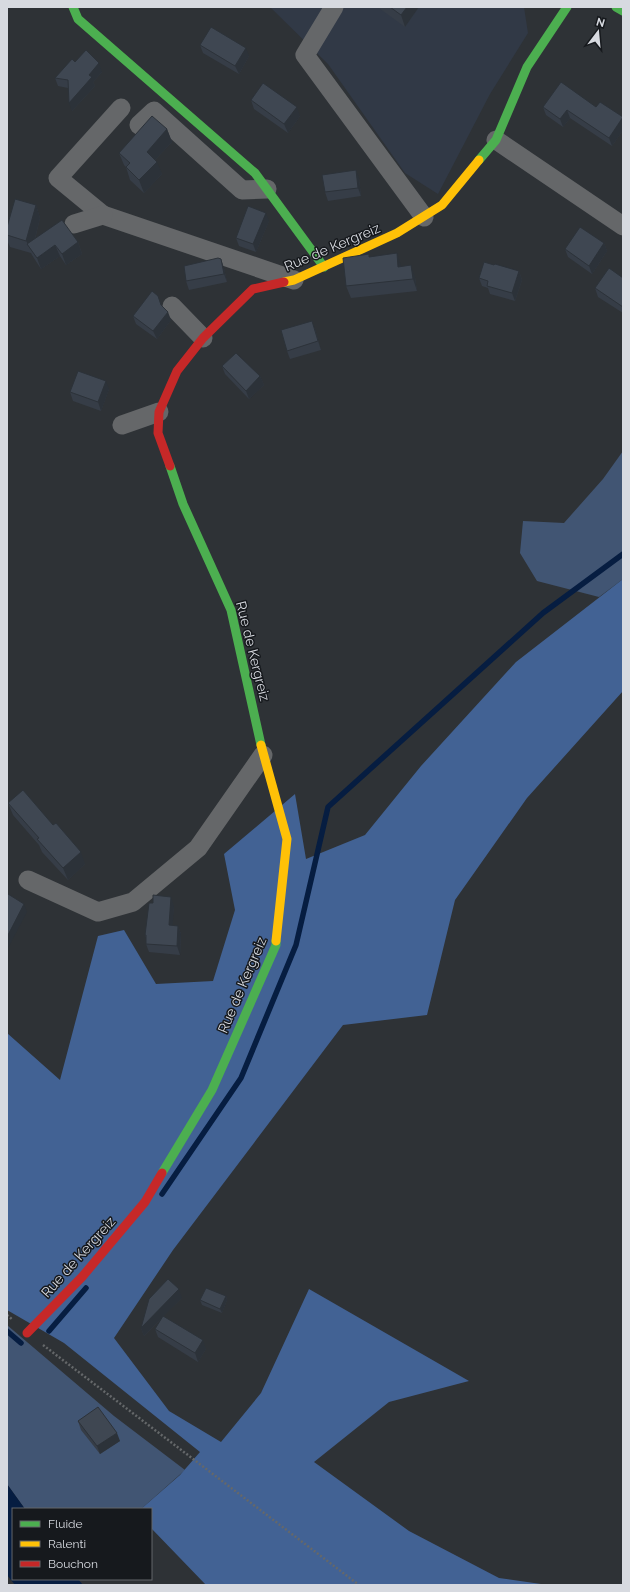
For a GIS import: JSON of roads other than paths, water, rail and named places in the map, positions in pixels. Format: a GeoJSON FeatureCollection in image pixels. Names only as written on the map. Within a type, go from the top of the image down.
{"type":"FeatureCollection","features":[{"type":"Feature","properties":{"kind":"street"},"geometry":{"type":"LineString","coordinates":[[73,7],[78,19],[255,173],[324,267]]}},
{"type":"Feature","properties":{"kind":"street"},"geometry":{"type":"LineString","coordinates":[[334,7],[305,54],[424,216]]}},
{"type":"Feature","properties":{"kind":"street","name":"Rue de Kergreiz"},"geometry":{"type":"LineString","coordinates":[[27,1333],[82,1277],[145,1202],[212,1090],[276,945],[287,839],[263,755],[231,610],[181,497],[158,433],[158,412],[177,371],[203,338],[253,290],[294,280],[324,267],[397,233],[442,205],[496,140],[527,67],[568,7]]}},
{"type":"Feature","properties":{"kind":"street"},"geometry":{"type":"LineString","coordinates":[[616,7],[623,11]]}},
{"type":"Feature","properties":{"kind":"street"},"geometry":{"type":"LineString","coordinates":[[121,108],[58,178],[103,216],[294,280]]}},
{"type":"Feature","properties":{"kind":"street"},"geometry":{"type":"LineString","coordinates":[[139,125],[154,111],[242,190],[267,189]]}},
{"type":"Feature","properties":{"kind":"street"},"geometry":{"type":"LineString","coordinates":[[496,140],[623,226]]}},
{"type":"Feature","properties":{"kind":"street"},"geometry":{"type":"LineString","coordinates":[[74,224],[103,216]]}},
{"type":"Feature","properties":{"kind":"street"},"geometry":{"type":"LineString","coordinates":[[172,306],[203,338]]}},
{"type":"Feature","properties":{"kind":"street"},"geometry":{"type":"LineString","coordinates":[[122,425],[158,412]]}},
{"type":"Feature","properties":{"kind":"street"},"geometry":{"type":"LineString","coordinates":[[28,880],[98,912],[133,902],[198,848],[263,755]]}},
{"type":"Feature","properties":{"kind":"waterway"},"geometry":{"type":"LineString","coordinates":[[162,1194],[241,1078],[296,945],[328,807],[543,613],[623,554]]}},
{"type":"Feature","properties":{"kind":"waterway"},"geometry":{"type":"LineString","coordinates":[[49,1331],[86,1288]]}},
{"type":"Feature","properties":{"kind":"waterway"},"geometry":{"type":"LineString","coordinates":[[7,1331],[21,1343]]}}]}
